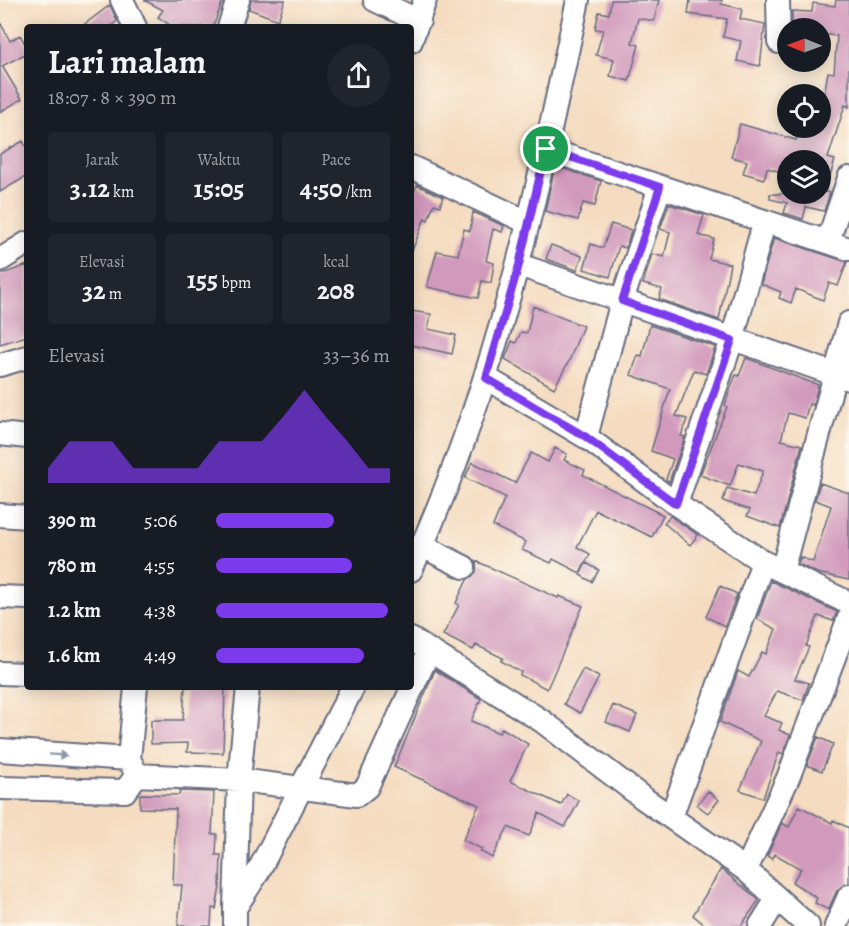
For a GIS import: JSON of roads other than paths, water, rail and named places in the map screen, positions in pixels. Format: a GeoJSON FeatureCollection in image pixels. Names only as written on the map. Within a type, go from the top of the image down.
{"type":"FeatureCollection","features":[{"type":"Feature","properties":{"kind":"street"},"geometry":{"type":"LineString","coordinates":[[122,0],[134,24]]}},
{"type":"Feature","properties":{"kind":"street"},"geometry":{"type":"LineString","coordinates":[[230,24],[238,0]]}},
{"type":"Feature","properties":{"kind":"street"},"geometry":{"type":"LineString","coordinates":[[375,0],[418,20]]}},
{"type":"Feature","properties":{"kind":"street"},"geometry":{"type":"LineString","coordinates":[[414,563],[438,511],[486,378],[519,265],[578,0]]}},
{"type":"Feature","properties":{"kind":"street"},"geometry":{"type":"LineString","coordinates":[[778,0],[778,18]]}},
{"type":"Feature","properties":{"kind":"street"},"geometry":{"type":"LineString","coordinates":[[546,149],[764,223],[838,245],[849,178]]}},
{"type":"Feature","properties":{"kind":"street"},"geometry":{"type":"LineString","coordinates":[[414,168],[527,222]]}},
{"type":"Feature","properties":{"kind":"street"},"geometry":{"type":"LineString","coordinates":[[586,437],[622,301],[660,187]]}},
{"type":"Feature","properties":{"kind":"street"},"geometry":{"type":"LineString","coordinates":[[676,504],[732,340],[764,223]]}},
{"type":"Feature","properties":{"kind":"street"},"geometry":{"type":"LineString","coordinates":[[0,260],[24,245]]}},
{"type":"Feature","properties":{"kind":"street"},"geometry":{"type":"LineString","coordinates":[[519,265],[842,376]]}},
{"type":"Feature","properties":{"kind":"street"},"geometry":{"type":"LineString","coordinates":[[671,817],[773,567],[842,376],[849,323]]}},
{"type":"Feature","properties":{"kind":"street"},"geometry":{"type":"LineString","coordinates":[[0,365],[24,358]]}},
{"type":"Feature","properties":{"kind":"street"},"geometry":{"type":"LineString","coordinates":[[486,378],[586,437],[676,504],[773,567],[849,603]]}},
{"type":"Feature","properties":{"kind":"street"},"geometry":{"type":"LineString","coordinates":[[0,434],[24,437]]}},
{"type":"Feature","properties":{"kind":"street"},"geometry":{"type":"LineString","coordinates":[[0,515],[24,517]]}},
{"type":"Feature","properties":{"kind":"street"},"geometry":{"type":"LineString","coordinates":[[422,546],[464,567]]}},
{"type":"Feature","properties":{"kind":"street"},"geometry":{"type":"LineString","coordinates":[[0,597],[24,598]]}},
{"type":"Feature","properties":{"kind":"street"},"geometry":{"type":"LineString","coordinates":[[746,870],[788,778],[849,618]]}},
{"type":"Feature","properties":{"kind":"street"},"geometry":{"type":"LineString","coordinates":[[414,661],[420,645],[542,721],[746,870],[808,926]]}},
{"type":"Feature","properties":{"kind":"street"},"geometry":{"type":"LineString","coordinates":[[0,673],[24,674]]}},
{"type":"Feature","properties":{"kind":"street"},"geometry":{"type":"LineString","coordinates":[[0,788],[125,791],[133,767],[136,690]]}},
{"type":"Feature","properties":{"kind":"street"},"geometry":{"type":"LineString","coordinates":[[235,917],[239,780],[248,690]]}},
{"type":"Feature","properties":{"kind":"street"},"geometry":{"type":"LineString","coordinates":[[235,917],[351,690]]}},
{"type":"Feature","properties":{"kind":"street"},"geometry":{"type":"LineString","coordinates":[[0,750],[302,786],[357,795],[364,791],[403,690]]}},
{"type":"Feature","properties":{"kind":"street"},"geometry":{"type":"LineString","coordinates":[[836,926],[849,896]]}},
{"type":"Feature","properties":{"kind":"street"},"geometry":{"type":"LineString","coordinates":[[759,926],[777,899]]}}]}
